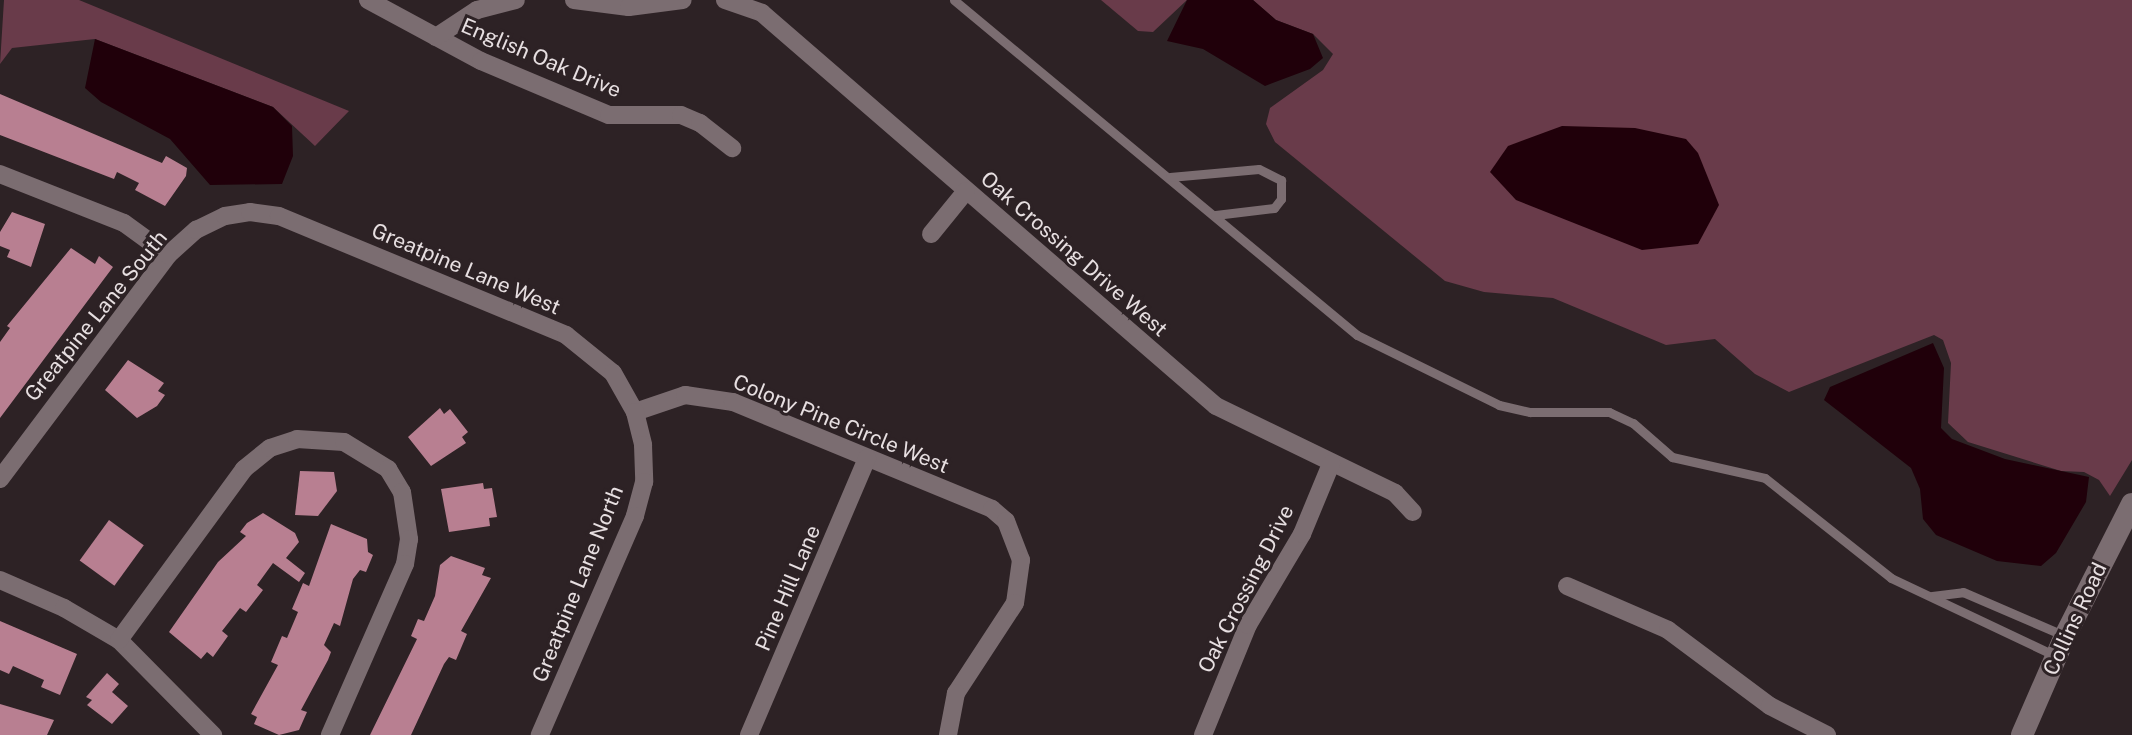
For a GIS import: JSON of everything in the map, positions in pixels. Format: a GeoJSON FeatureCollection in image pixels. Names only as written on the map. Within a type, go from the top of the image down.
{"type":"FeatureCollection","features":[{"type":"Feature","properties":{"kind":"street","name":"English Oak Drive"},"geometry":{"type":"LineString","coordinates":[[368,0],[436,36],[609,115],[681,116],[700,123],[732,148]]}},
{"type":"Feature","properties":{"kind":"street"},"geometry":{"type":"LineString","coordinates":[[436,36],[477,10],[516,0]]}},
{"type":"Feature","properties":{"kind":"street"},"geometry":{"type":"LineString","coordinates":[[574,0],[629,7],[683,0]]}},
{"type":"Feature","properties":{"kind":"street","name":"Oak Crossing Drive West"},"geometry":{"type":"LineString","coordinates":[[724,0],[762,13],[1216,406],[1395,493],[1413,512]]}},
{"type":"Feature","properties":{"kind":"street"},"geometry":{"type":"LineString","coordinates":[[0,174],[124,223],[168,255]]}},
{"type":"Feature","properties":{"kind":"street"},"geometry":{"type":"LineString","coordinates":[[931,234],[966,191]]}},
{"type":"Feature","properties":{"kind":"street","name":"Greatpine Lane South"},"geometry":{"type":"LineString","coordinates":[[0,479],[168,255],[196,230],[250,212]]}},
{"type":"Feature","properties":{"kind":"street","name":"Greatpine Lane West"},"geometry":{"type":"LineString","coordinates":[[250,212],[279,216],[566,335],[613,374],[635,412]]}},
{"type":"Feature","properties":{"kind":"street","name":"Colony Pine Circle West"},"geometry":{"type":"LineString","coordinates":[[635,412],[685,395],[713,398],[992,509],[1015,540],[1021,560],[1015,603],[956,693],[948,735]]}},
{"type":"Feature","properties":{"kind":"street","name":"Greatpine Lane North"},"geometry":{"type":"LineString","coordinates":[[540,735],[635,516],[644,482],[643,445],[635,412]]}},
{"type":"Feature","properties":{"kind":"street"},"geometry":{"type":"LineString","coordinates":[[119,640],[244,469],[270,448],[322,437],[367,453],[388,469],[402,492],[409,539],[405,564],[330,735]]}},
{"type":"Feature","properties":{"kind":"street","name":"Pine Hill Lane"},"geometry":{"type":"LineString","coordinates":[[749,735],[867,458]]}},
{"type":"Feature","properties":{"kind":"street","name":"Oak Crossing Drive"},"geometry":{"type":"LineString","coordinates":[[1203,735],[1248,625],[1302,534],[1332,464]]}},
{"type":"Feature","properties":{"kind":"street","name":"Collins Road"},"geometry":{"type":"LineString","coordinates":[[2022,735],[2060,646],[2132,504]]}},
{"type":"Feature","properties":{"kind":"street"},"geometry":{"type":"LineString","coordinates":[[0,580],[64,608],[119,640],[213,735]]}},
{"type":"Feature","properties":{"kind":"street"},"geometry":{"type":"LineString","coordinates":[[1567,586],[1668,630],[1770,705],[1827,735]]}},
{"type":"Feature","properties":{"kind":"lane"},"geometry":{"type":"LineString","coordinates":[[954,0],[1170,177],[1357,335],[1498,405],[1530,412],[1609,412],[1633,423],[1672,457],[1765,478],[1864,562],[1932,596],[2060,646]]}},
{"type":"Feature","properties":{"kind":"lane"},"geometry":{"type":"LineString","coordinates":[[1170,177],[1259,169],[1281,180],[1281,199],[1274,208],[1215,215]]}},
{"type":"Feature","properties":{"kind":"lane"},"geometry":{"type":"LineString","coordinates":[[1932,596],[1963,592],[2060,646]]}},
{"type":"Feature","properties":{"kind":"shaded area"},"geometry":{"type":"Polygon","coordinates":[[[4,0],[79,0],[349,111],[315,146],[273,107],[95,39],[12,48],[0,64],[4,0]]]}},
{"type":"Feature","properties":{"kind":"shaded area"},"geometry":{"type":"Polygon","coordinates":[[[1101,0],[1187,0],[1153,32],[1138,31],[1101,0]]]}},
{"type":"Feature","properties":{"kind":"shaded area"},"geometry":{"type":"Polygon","coordinates":[[[1187,0],[1253,0],[1276,20],[1313,34],[1323,58],[1310,69],[1265,86],[1203,49],[1167,41],[1187,0]]]}},
{"type":"Feature","properties":{"kind":"shaded area"},"geometry":{"type":"Polygon","coordinates":[[[1253,0],[2132,0],[2132,460],[2110,496],[2099,480],[2084,472],[2061,471],[1968,442],[1948,423],[1951,363],[1943,340],[1934,335],[1789,392],[1755,374],[1715,339],[1666,345],[1553,298],[1484,292],[1445,281],[1275,142],[1266,124],[1270,108],[1323,70],[1333,54],[1313,34],[1276,20],[1253,0]]]}},
{"type":"Feature","properties":{"kind":"shaded area"},"geometry":{"type":"Polygon","coordinates":[[[95,39],[273,107],[292,126],[293,156],[282,184],[210,185],[170,139],[101,102],[85,88],[95,39]]]}},
{"type":"Feature","properties":{"kind":"shaded area"},"geometry":{"type":"Polygon","coordinates":[[[1562,126],[1635,128],[1686,139],[1698,153],[1719,205],[1698,244],[1642,250],[1516,200],[1490,172],[1508,146],[1562,126]]]}},
{"type":"Feature","properties":{"kind":"shaded area"},"geometry":{"type":"Polygon","coordinates":[[[1933,343],[1944,368],[1941,428],[1952,439],[2005,459],[2089,477],[2086,502],[2056,553],[2041,566],[1997,561],[1936,535],[1923,519],[1920,489],[1911,468],[1824,400],[1830,387],[1933,343]]]}},
{"type":"Feature","properties":{"kind":"building"},"geometry":{"type":"Polygon","coordinates":[[[0,94],[162,163],[166,156],[187,168],[186,176],[165,206],[135,190],[139,183],[117,172],[114,179],[0,135],[0,94]]]}},
{"type":"Feature","properties":{"kind":"building"},"geometry":{"type":"Polygon","coordinates":[[[12,212],[45,224],[31,267],[7,257],[10,250],[0,246],[0,232],[12,212]]]}},
{"type":"Feature","properties":{"kind":"building"},"geometry":{"type":"Polygon","coordinates":[[[71,248],[95,264],[99,256],[113,267],[0,418],[0,342],[10,328],[7,326],[71,248]]]}},
{"type":"Feature","properties":{"kind":"building"},"geometry":{"type":"Polygon","coordinates":[[[128,360],[164,383],[158,391],[165,395],[157,406],[137,418],[105,390],[128,360]]]}},
{"type":"Feature","properties":{"kind":"building"},"geometry":{"type":"Polygon","coordinates":[[[440,408],[444,414],[450,409],[468,432],[462,437],[466,443],[431,466],[408,437],[440,408]]]}},
{"type":"Feature","properties":{"kind":"building"},"geometry":{"type":"Polygon","coordinates":[[[300,471],[334,472],[337,491],[318,516],[295,515],[300,471]]]}},
{"type":"Feature","properties":{"kind":"building"},"geometry":{"type":"Polygon","coordinates":[[[483,483],[484,489],[492,488],[497,517],[489,518],[490,526],[449,532],[441,489],[483,483]]]}},
{"type":"Feature","properties":{"kind":"building"},"geometry":{"type":"Polygon","coordinates":[[[263,513],[295,533],[299,542],[286,558],[305,573],[299,582],[273,563],[257,585],[263,590],[246,612],[240,608],[222,631],[228,636],[213,657],[207,652],[201,659],[169,632],[218,562],[246,536],[240,532],[247,523],[263,513]]]}},
{"type":"Feature","properties":{"kind":"building"},"geometry":{"type":"Polygon","coordinates":[[[109,520],[144,545],[114,586],[80,560],[109,520]]]}},
{"type":"Feature","properties":{"kind":"building"},"geometry":{"type":"Polygon","coordinates":[[[331,524],[367,539],[368,552],[373,555],[366,572],[360,570],[353,579],[340,626],[334,623],[324,645],[331,652],[301,710],[307,712],[299,730],[279,735],[254,724],[257,717],[251,714],[278,665],[271,662],[282,636],[287,638],[298,612],[292,609],[303,583],[309,586],[331,524]]]}},
{"type":"Feature","properties":{"kind":"building"},"geometry":{"type":"Polygon","coordinates":[[[451,556],[485,568],[482,575],[491,578],[461,631],[467,634],[456,660],[449,657],[444,664],[411,735],[370,735],[417,639],[411,636],[418,619],[424,621],[435,596],[440,565],[451,556]]]}},
{"type":"Feature","properties":{"kind":"building"},"geometry":{"type":"Polygon","coordinates":[[[0,621],[77,654],[60,695],[41,687],[44,680],[13,666],[9,674],[0,670],[0,621]]]}},
{"type":"Feature","properties":{"kind":"building"},"geometry":{"type":"Polygon","coordinates":[[[107,673],[119,684],[112,692],[128,706],[112,724],[87,705],[92,700],[86,697],[107,673]]]}},
{"type":"Feature","properties":{"kind":"building"},"geometry":{"type":"Polygon","coordinates":[[[0,704],[54,720],[47,735],[0,735],[0,704]]]}}]}
